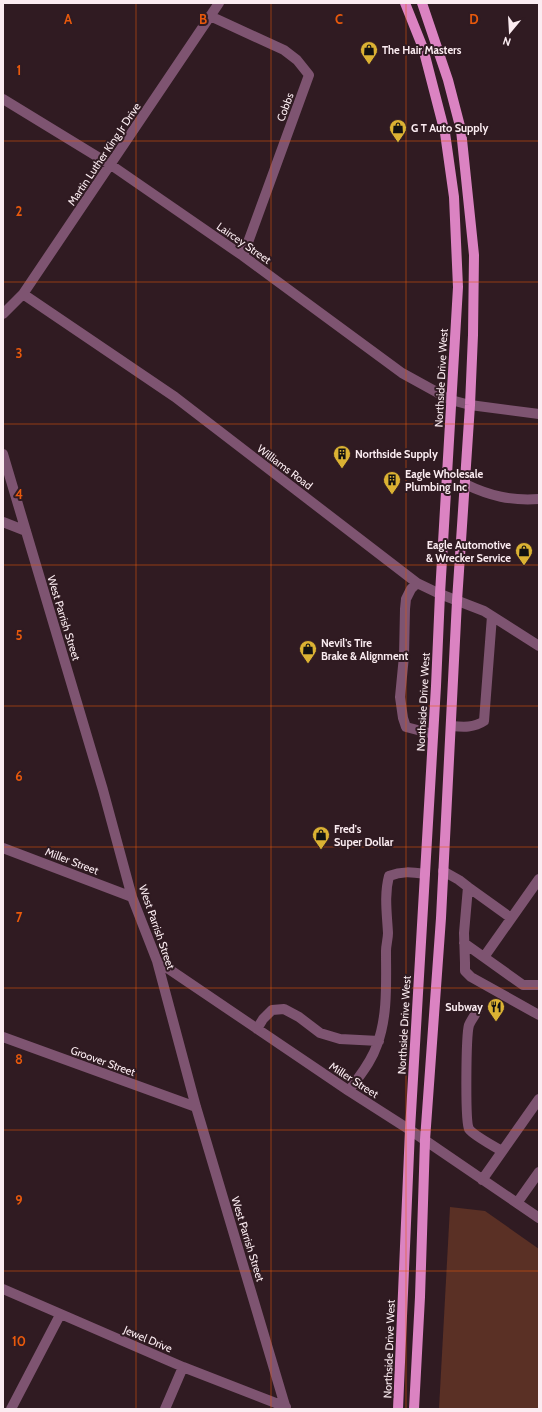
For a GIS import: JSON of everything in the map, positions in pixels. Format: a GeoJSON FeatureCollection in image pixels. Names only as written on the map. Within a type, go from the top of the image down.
{"type":"FeatureCollection","features":[{"type":"Feature","properties":{"kind":"main road","name":"Northside Drive West"},"geometry":{"type":"LineString","coordinates":[[398,1409],[410,1130],[458,287],[454,197],[445,133],[423,48],[405,3]]}},
{"type":"Feature","properties":{"kind":"main road"},"geometry":{"type":"LineString","coordinates":[[414,1409],[420,1297],[425,1140],[443,871],[470,405],[474,255],[461,130],[448,80],[422,3]]}},
{"type":"Feature","properties":{"kind":"street","name":"Martin Luther King Jr Drive"},"geometry":{"type":"LineString","coordinates":[[3,314],[23,294],[219,3]]}},
{"type":"Feature","properties":{"kind":"street","name":"Cobbs"},"geometry":{"type":"LineString","coordinates":[[210,16],[284,50],[297,60],[309,75],[243,256]]}},
{"type":"Feature","properties":{"kind":"street","name":"Laircey Street"},"geometry":{"type":"LineString","coordinates":[[3,99],[111,165],[243,256],[402,373],[452,400],[470,405],[539,414]]}},
{"type":"Feature","properties":{"kind":"street","name":"Williams Road"},"geometry":{"type":"LineString","coordinates":[[23,294],[175,397],[417,583],[440,594],[484,610],[539,646]]}},
{"type":"Feature","properties":{"kind":"street","name":"West Parrish Street"},"geometry":{"type":"LineString","coordinates":[[3,454],[101,782],[132,897],[157,960],[196,1107],[286,1408]]}},
{"type":"Feature","properties":{"kind":"street"},"geometry":{"type":"LineString","coordinates":[[465,484],[478,491],[498,497],[539,499]]}},
{"type":"Feature","properties":{"kind":"street"},"geometry":{"type":"LineString","coordinates":[[3,522],[26,531]]}},
{"type":"Feature","properties":{"kind":"street"},"geometry":{"type":"LineString","coordinates":[[417,583],[410,589],[406,599],[404,656],[400,697],[406,727],[433,734]]}},
{"type":"Feature","properties":{"kind":"street"},"geometry":{"type":"LineString","coordinates":[[451,726],[470,727],[479,725],[484,721],[492,616]]}},
{"type":"Feature","properties":{"kind":"street","name":"Miller Street"},"geometry":{"type":"LineString","coordinates":[[3,848],[132,897]]}},
{"type":"Feature","properties":{"kind":"street"},"geometry":{"type":"LineString","coordinates":[[349,1091],[366,1068],[378,1041],[384,1012],[386,947],[388,934],[386,919],[386,888],[389,876],[407,871],[425,874]]}},
{"type":"Feature","properties":{"kind":"street"},"geometry":{"type":"LineString","coordinates":[[443,871],[459,880],[511,918]]}},
{"type":"Feature","properties":{"kind":"street"},"geometry":{"type":"LineString","coordinates":[[484,957],[539,880]]}},
{"type":"Feature","properties":{"kind":"street"},"geometry":{"type":"LineString","coordinates":[[468,887],[464,932],[466,971],[470,977],[539,1015]]}},
{"type":"Feature","properties":{"kind":"street"},"geometry":{"type":"LineString","coordinates":[[464,943],[523,985],[539,985]]}},
{"type":"Feature","properties":{"kind":"street","name":"Miller Street"},"geometry":{"type":"LineString","coordinates":[[157,960],[257,1029],[425,1140],[539,1218]]}},
{"type":"Feature","properties":{"kind":"street"},"geometry":{"type":"LineString","coordinates":[[257,1029],[263,1019],[272,1010],[284,1009],[299,1017],[320,1033],[340,1039],[378,1041]]}},
{"type":"Feature","properties":{"kind":"street"},"geometry":{"type":"LineString","coordinates":[[478,1009],[469,1025],[466,1098],[467,1120],[469,1129],[502,1151]]}},
{"type":"Feature","properties":{"kind":"street","name":"Groover Street"},"geometry":{"type":"LineString","coordinates":[[3,1037],[196,1107]]}},
{"type":"Feature","properties":{"kind":"street"},"geometry":{"type":"LineString","coordinates":[[482,1180],[539,1099]]}},
{"type":"Feature","properties":{"kind":"street"},"geometry":{"type":"LineString","coordinates":[[517,1203],[539,1172]]}},
{"type":"Feature","properties":{"kind":"street","name":"Jewel Drive"},"geometry":{"type":"LineString","coordinates":[[3,1289],[183,1367],[286,1408]]}},
{"type":"Feature","properties":{"kind":"street"},"geometry":{"type":"LineString","coordinates":[[11,1409],[60,1314]]}},
{"type":"Feature","properties":{"kind":"street"},"geometry":{"type":"LineString","coordinates":[[165,1409],[183,1367]]}},
{"type":"Feature","properties":{"kind":"shaded area"},"geometry":{"type":"Polygon","coordinates":[[[450,1207],[485,1211],[539,1249],[539,1409],[439,1409],[450,1207]]]}},
{"type":"Feature","properties":{"kind":"place","name":"The Hair Masters"},"geometry":{"type":"Point","coordinates":[369,65]}},
{"type":"Feature","properties":{"kind":"place","name":"G T Auto Supply"},"geometry":{"type":"Point","coordinates":[398,143]}},
{"type":"Feature","properties":{"kind":"place","name":"Northside Supply"},"geometry":{"type":"Point","coordinates":[342,469]}},
{"type":"Feature","properties":{"kind":"place","name":"Eagle Wholesale Plumbing Inc"},"geometry":{"type":"Point","coordinates":[392,495]}},
{"type":"Feature","properties":{"kind":"place","name":"Eagle Automotive & Wrecker Service"},"geometry":{"type":"Point","coordinates":[524,566]}},
{"type":"Feature","properties":{"kind":"place","name":"Nevil's Tire Brake & Alignment"},"geometry":{"type":"Point","coordinates":[308,664]}},
{"type":"Feature","properties":{"kind":"place","name":"Fred's Super Dollar"},"geometry":{"type":"Point","coordinates":[321,850]}},
{"type":"Feature","properties":{"kind":"place","name":"Subway"},"geometry":{"type":"Point","coordinates":[496,1022]}}]}
